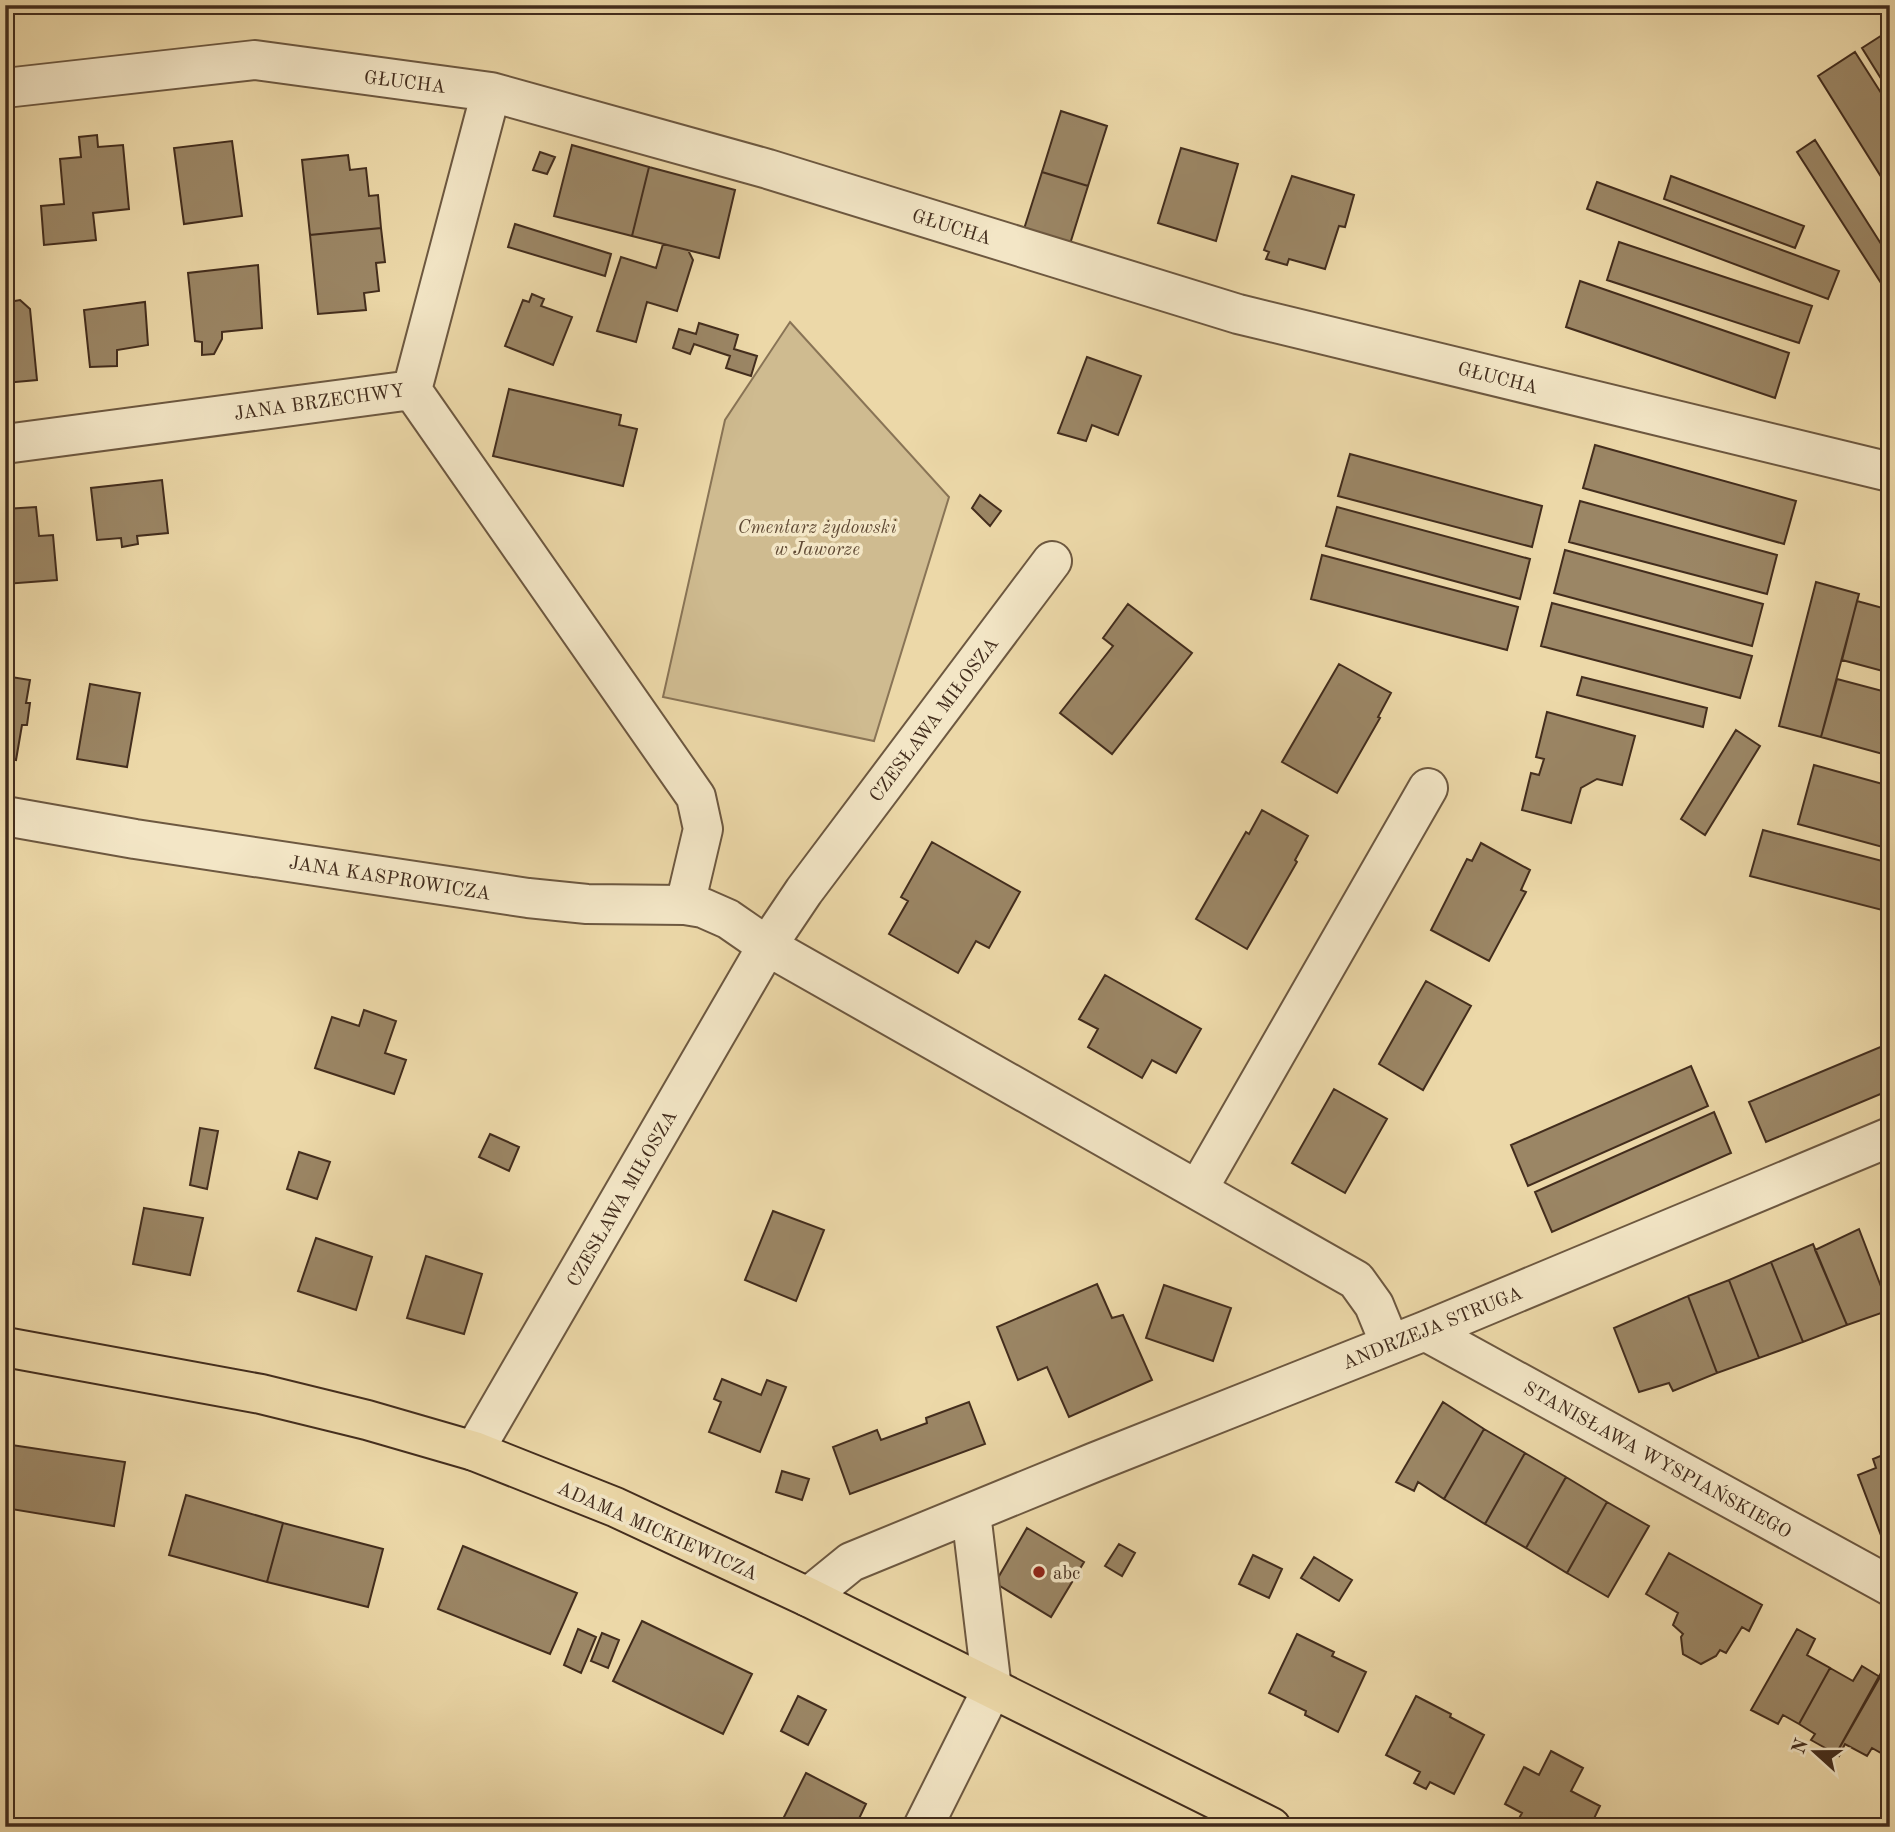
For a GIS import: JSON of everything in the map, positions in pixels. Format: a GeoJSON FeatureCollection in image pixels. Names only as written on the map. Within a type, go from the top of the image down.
{"type":"FeatureCollection","features":[{"type":"Feature","properties":{"kind":"main road","name":"ADAMA MICKIEWICZA"},"geometry":{"type":"LineString","coordinates":[[5,1347],[261,1394],[367,1420],[474,1451],[615,1507],[808,1598],[1271,1827]]}},
{"type":"Feature","properties":{"kind":"street","name":"GŁUCHA"},"geometry":{"type":"LineString","coordinates":[[5,88],[255,60],[491,92],[768,169],[1238,314],[1890,472]]}},
{"type":"Feature","properties":{"kind":"street","name":"JANA BRZECHWY"},"geometry":{"type":"LineString","coordinates":[[5,444],[412,390],[491,92]]}},
{"type":"Feature","properties":{"kind":"street"},"geometry":{"type":"LineString","coordinates":[[412,390],[696,797],[703,829],[685,905]]}},
{"type":"Feature","properties":{"kind":"street","name":"CZESŁAWA MIŁOSZA"},"geometry":{"type":"LineString","coordinates":[[474,1451],[767,946],[804,891],[1052,561]]}},
{"type":"Feature","properties":{"kind":"street"},"geometry":{"type":"LineString","coordinates":[[1198,1189],[1428,788]]}},
{"type":"Feature","properties":{"kind":"street","name":"JANA KASPROWICZA"},"geometry":{"type":"LineString","coordinates":[[5,816],[135,839],[528,898],[587,904],[685,905],[716,913],[767,946]]}},
{"type":"Feature","properties":{"kind":"street"},"geometry":{"type":"LineString","coordinates":[[767,946],[1356,1280],[1374,1305],[1390,1344]]}},
{"type":"Feature","properties":{"kind":"street","name":"ANDRZEJA STRUGA"},"geometry":{"type":"LineString","coordinates":[[808,1598],[851,1562],[1425,1331],[1890,1137]]}},
{"type":"Feature","properties":{"kind":"street","name":"STANISŁAWA WYSPIAŃSKIEGO"},"geometry":{"type":"LineString","coordinates":[[1425,1331],[1890,1586]]}},
{"type":"Feature","properties":{"kind":"street"},"geometry":{"type":"LineString","coordinates":[[923,1827],[992,1689],[971,1513]]}},
{"type":"Feature","properties":{"kind":"green space","name":"Cmentarz żydowski w Jaworze"},"geometry":{"type":"Polygon","coordinates":[[[790,322],[949,497],[874,741],[663,697],[725,420],[790,322]]]}},
{"type":"Feature","properties":{"kind":"building"},"geometry":{"type":"Polygon","coordinates":[[[1890,30],[1890,93],[1862,48],[1890,30]]]}},
{"type":"Feature","properties":{"kind":"building"},"geometry":{"type":"Polygon","coordinates":[[[1855,52],[1890,107],[1890,191],[1818,76],[1855,52]]]}},
{"type":"Feature","properties":{"kind":"building"},"geometry":{"type":"Polygon","coordinates":[[[1061,111],[1107,126],[1088,186],[1042,172],[1061,111]]]}},
{"type":"Feature","properties":{"kind":"building"},"geometry":{"type":"Polygon","coordinates":[[[97,135],[98,147],[123,145],[129,209],[93,213],[96,240],[44,245],[41,206],[64,204],[60,159],[81,157],[79,137],[97,135]]]}},
{"type":"Feature","properties":{"kind":"building"},"geometry":{"type":"Polygon","coordinates":[[[1815,140],[1890,258],[1890,297],[1797,152],[1815,140]]]}},
{"type":"Feature","properties":{"kind":"building"},"geometry":{"type":"Polygon","coordinates":[[[232,141],[242,216],[184,224],[174,148],[232,141]]]}},
{"type":"Feature","properties":{"kind":"building"},"geometry":{"type":"Polygon","coordinates":[[[572,145],[649,167],[632,236],[554,216],[572,145]]]}},
{"type":"Feature","properties":{"kind":"building"},"geometry":{"type":"Polygon","coordinates":[[[1181,148],[1238,164],[1216,241],[1158,223],[1181,148]]]}},
{"type":"Feature","properties":{"kind":"building"},"geometry":{"type":"Polygon","coordinates":[[[540,152],[555,157],[547,174],[533,170],[540,152]]]}},
{"type":"Feature","properties":{"kind":"building"},"geometry":{"type":"Polygon","coordinates":[[[348,155],[350,170],[366,168],[369,196],[378,195],[381,228],[310,235],[302,160],[348,155]]]}},
{"type":"Feature","properties":{"kind":"building"},"geometry":{"type":"Polygon","coordinates":[[[649,167],[735,190],[719,258],[632,236],[649,167]]]}},
{"type":"Feature","properties":{"kind":"building"},"geometry":{"type":"Polygon","coordinates":[[[1042,172],[1088,186],[1070,244],[1024,229],[1042,172]]]}},
{"type":"Feature","properties":{"kind":"building"},"geometry":{"type":"Polygon","coordinates":[[[1292,176],[1354,195],[1345,227],[1339,226],[1325,269],[1289,259],[1287,265],[1266,259],[1269,252],[1264,250],[1292,176]]]}},
{"type":"Feature","properties":{"kind":"building"},"geometry":{"type":"Polygon","coordinates":[[[1671,176],[1804,226],[1795,248],[1664,199],[1671,176]]]}},
{"type":"Feature","properties":{"kind":"building"},"geometry":{"type":"Polygon","coordinates":[[[1597,182],[1839,271],[1828,299],[1587,209],[1597,182]]]}},
{"type":"Feature","properties":{"kind":"building"},"geometry":{"type":"Polygon","coordinates":[[[515,224],[611,254],[605,276],[508,247],[515,224]]]}},
{"type":"Feature","properties":{"kind":"building"},"geometry":{"type":"Polygon","coordinates":[[[381,228],[385,262],[376,263],[379,291],[364,293],[366,310],[318,314],[310,235],[381,228]]]}},
{"type":"Feature","properties":{"kind":"building"},"geometry":{"type":"Polygon","coordinates":[[[1619,242],[1812,306],[1799,343],[1607,280],[1619,242]]]}},
{"type":"Feature","properties":{"kind":"building"},"geometry":{"type":"Polygon","coordinates":[[[663,244],[688,250],[693,260],[677,311],[647,302],[636,342],[597,331],[621,257],[656,268],[663,244]]]}},
{"type":"Feature","properties":{"kind":"building"},"geometry":{"type":"Polygon","coordinates":[[[258,265],[262,328],[222,332],[222,339],[214,354],[202,355],[202,342],[195,341],[188,273],[258,265]]]}},
{"type":"Feature","properties":{"kind":"building"},"geometry":{"type":"Polygon","coordinates":[[[1580,281],[1789,353],[1775,398],[1566,327],[1580,281]]]}},
{"type":"Feature","properties":{"kind":"building"},"geometry":{"type":"Polygon","coordinates":[[[532,294],[544,299],[541,306],[572,317],[553,365],[505,346],[523,300],[529,302],[532,294]]]}},
{"type":"Feature","properties":{"kind":"building"},"geometry":{"type":"Polygon","coordinates":[[[20,300],[30,309],[37,380],[5,383],[5,308],[9,302],[20,300]]]}},
{"type":"Feature","properties":{"kind":"building"},"geometry":{"type":"Polygon","coordinates":[[[145,302],[148,345],[117,350],[117,366],[90,367],[84,310],[145,302]]]}},
{"type":"Feature","properties":{"kind":"building"},"geometry":{"type":"Polygon","coordinates":[[[699,323],[738,335],[734,349],[757,356],[751,376],[726,368],[730,356],[694,344],[690,354],[673,348],[679,329],[696,334],[699,323]]]}},
{"type":"Feature","properties":{"kind":"building"},"geometry":{"type":"Polygon","coordinates":[[[1087,357],[1141,376],[1118,435],[1092,425],[1086,441],[1058,433],[1087,357]]]}},
{"type":"Feature","properties":{"kind":"building"},"geometry":{"type":"Polygon","coordinates":[[[509,389],[621,415],[619,425],[637,429],[623,486],[493,456],[509,389]]]}},
{"type":"Feature","properties":{"kind":"building"},"geometry":{"type":"Polygon","coordinates":[[[1595,445],[1796,501],[1784,544],[1583,488],[1595,445]]]}},
{"type":"Feature","properties":{"kind":"building"},"geometry":{"type":"Polygon","coordinates":[[[1350,454],[1542,506],[1532,547],[1338,496],[1350,454]]]}},
{"type":"Feature","properties":{"kind":"building"},"geometry":{"type":"Polygon","coordinates":[[[162,480],[168,533],[137,536],[138,544],[122,547],[121,538],[97,540],[91,488],[162,480]]]}},
{"type":"Feature","properties":{"kind":"building"},"geometry":{"type":"Polygon","coordinates":[[[980,495],[1001,511],[990,526],[972,508],[980,495]]]}},
{"type":"Feature","properties":{"kind":"building"},"geometry":{"type":"Polygon","coordinates":[[[1580,501],[1777,555],[1767,594],[1569,542],[1580,501]]]}},
{"type":"Feature","properties":{"kind":"building"},"geometry":{"type":"Polygon","coordinates":[[[36,507],[39,536],[53,535],[57,580],[5,584],[5,509],[36,507]]]}},
{"type":"Feature","properties":{"kind":"building"},"geometry":{"type":"Polygon","coordinates":[[[1337,507],[1530,559],[1520,599],[1326,546],[1337,507]]]}},
{"type":"Feature","properties":{"kind":"building"},"geometry":{"type":"Polygon","coordinates":[[[1565,550],[1763,604],[1752,646],[1554,593],[1565,550]]]}},
{"type":"Feature","properties":{"kind":"building"},"geometry":{"type":"Polygon","coordinates":[[[1322,555],[1518,607],[1507,650],[1311,599],[1322,555]]]}},
{"type":"Feature","properties":{"kind":"building"},"geometry":{"type":"Polygon","coordinates":[[[1816,582],[1859,594],[1821,737],[1779,726],[1816,582]]]}},
{"type":"Feature","properties":{"kind":"building"},"geometry":{"type":"Polygon","coordinates":[[[1857,601],[1890,610],[1890,673],[1842,660],[1857,601]]]}},
{"type":"Feature","properties":{"kind":"building"},"geometry":{"type":"Polygon","coordinates":[[[1552,603],[1752,656],[1740,698],[1541,646],[1552,603]]]}},
{"type":"Feature","properties":{"kind":"building"},"geometry":{"type":"Polygon","coordinates":[[[1128,604],[1192,653],[1112,754],[1060,713],[1113,646],[1103,638],[1128,604]]]}},
{"type":"Feature","properties":{"kind":"building"},"geometry":{"type":"Polygon","coordinates":[[[1339,664],[1391,693],[1378,717],[1380,718],[1337,793],[1282,762],[1339,664]]]}},
{"type":"Feature","properties":{"kind":"building"},"geometry":{"type":"Polygon","coordinates":[[[5,676],[30,680],[26,703],[30,703],[27,725],[22,725],[16,760],[5,758],[5,676]]]}},
{"type":"Feature","properties":{"kind":"building"},"geometry":{"type":"Polygon","coordinates":[[[1582,677],[1707,708],[1703,727],[1577,695],[1582,677]]]}},
{"type":"Feature","properties":{"kind":"building"},"geometry":{"type":"Polygon","coordinates":[[[1837,679],[1890,693],[1890,756],[1821,737],[1837,679]]]}},
{"type":"Feature","properties":{"kind":"building"},"geometry":{"type":"Polygon","coordinates":[[[90,684],[140,693],[127,767],[77,759],[90,684]]]}},
{"type":"Feature","properties":{"kind":"building"},"geometry":{"type":"Polygon","coordinates":[[[1547,712],[1635,736],[1622,785],[1597,779],[1581,788],[1571,823],[1522,810],[1531,773],[1539,775],[1544,759],[1536,757],[1547,712]]]}},
{"type":"Feature","properties":{"kind":"building"},"geometry":{"type":"Polygon","coordinates":[[[1736,730],[1760,746],[1705,835],[1681,819],[1736,730]]]}},
{"type":"Feature","properties":{"kind":"building"},"geometry":{"type":"Polygon","coordinates":[[[1814,765],[1890,786],[1890,849],[1798,824],[1814,765]]]}},
{"type":"Feature","properties":{"kind":"building"},"geometry":{"type":"Polygon","coordinates":[[[1262,810],[1308,836],[1295,860],[1297,862],[1247,949],[1196,919],[1246,832],[1249,834],[1262,810]]]}},
{"type":"Feature","properties":{"kind":"building"},"geometry":{"type":"Polygon","coordinates":[[[1763,830],[1890,863],[1890,912],[1750,876],[1763,830]]]}},
{"type":"Feature","properties":{"kind":"building"},"geometry":{"type":"Polygon","coordinates":[[[932,842],[1020,892],[989,948],[976,941],[958,973],[889,934],[908,901],[901,897],[932,842]]]}},
{"type":"Feature","properties":{"kind":"building"},"geometry":{"type":"Polygon","coordinates":[[[1481,843],[1530,870],[1521,890],[1526,892],[1489,961],[1431,930],[1467,859],[1472,861],[1481,843]]]}},
{"type":"Feature","properties":{"kind":"building"},"geometry":{"type":"Polygon","coordinates":[[[1105,975],[1201,1029],[1176,1073],[1152,1060],[1142,1078],[1088,1047],[1098,1029],[1079,1019],[1105,975]]]}},
{"type":"Feature","properties":{"kind":"building"},"geometry":{"type":"Polygon","coordinates":[[[1426,981],[1471,1006],[1423,1090],[1379,1064],[1426,981]]]}},
{"type":"Feature","properties":{"kind":"building"},"geometry":{"type":"Polygon","coordinates":[[[364,1010],[396,1021],[385,1053],[406,1060],[394,1094],[315,1068],[332,1017],[359,1026],[364,1010]]]}},
{"type":"Feature","properties":{"kind":"building"},"geometry":{"type":"Polygon","coordinates":[[[1890,1043],[1890,1090],[1766,1142],[1749,1102],[1890,1043]]]}},
{"type":"Feature","properties":{"kind":"building"},"geometry":{"type":"Polygon","coordinates":[[[1691,1066],[1708,1106],[1528,1186],[1511,1145],[1691,1066]]]}},
{"type":"Feature","properties":{"kind":"building"},"geometry":{"type":"Polygon","coordinates":[[[1334,1089],[1387,1119],[1345,1193],[1292,1163],[1334,1089]]]}},
{"type":"Feature","properties":{"kind":"building"},"geometry":{"type":"Polygon","coordinates":[[[1714,1112],[1731,1153],[1552,1232],[1535,1192],[1714,1112]]]}},
{"type":"Feature","properties":{"kind":"building"},"geometry":{"type":"Polygon","coordinates":[[[200,1128],[218,1131],[207,1189],[190,1185],[200,1128]]]}},
{"type":"Feature","properties":{"kind":"building"},"geometry":{"type":"Polygon","coordinates":[[[490,1134],[519,1147],[509,1171],[479,1157],[490,1134]]]}},
{"type":"Feature","properties":{"kind":"building"},"geometry":{"type":"Polygon","coordinates":[[[299,1152],[330,1162],[317,1199],[287,1189],[299,1152]]]}},
{"type":"Feature","properties":{"kind":"building"},"geometry":{"type":"Polygon","coordinates":[[[144,1208],[203,1218],[190,1275],[133,1264],[144,1208]]]}},
{"type":"Feature","properties":{"kind":"building"},"geometry":{"type":"Polygon","coordinates":[[[773,1211],[824,1230],[796,1301],[745,1280],[773,1211]]]}},
{"type":"Feature","properties":{"kind":"building"},"geometry":{"type":"Polygon","coordinates":[[[1859,1229],[1890,1310],[1847,1325],[1815,1250],[1859,1229]]]}},
{"type":"Feature","properties":{"kind":"building"},"geometry":{"type":"Polygon","coordinates":[[[316,1238],[372,1257],[356,1310],[298,1291],[316,1238]]]}},
{"type":"Feature","properties":{"kind":"building"},"geometry":{"type":"Polygon","coordinates":[[[1813,1244],[1847,1325],[1803,1342],[1771,1262],[1813,1244]]]}},
{"type":"Feature","properties":{"kind":"building"},"geometry":{"type":"Polygon","coordinates":[[[426,1256],[482,1274],[464,1334],[407,1318],[426,1256]]]}},
{"type":"Feature","properties":{"kind":"building"},"geometry":{"type":"Polygon","coordinates":[[[1771,1262],[1803,1342],[1759,1358],[1729,1280],[1771,1262]]]}},
{"type":"Feature","properties":{"kind":"building"},"geometry":{"type":"Polygon","coordinates":[[[1729,1280],[1759,1358],[1717,1373],[1688,1296],[1729,1280]]]}},
{"type":"Feature","properties":{"kind":"building"},"geometry":{"type":"Polygon","coordinates":[[[1097,1284],[1112,1318],[1123,1315],[1152,1380],[1069,1417],[1047,1367],[1018,1380],[997,1327],[1097,1284]]]}},
{"type":"Feature","properties":{"kind":"building"},"geometry":{"type":"Polygon","coordinates":[[[1164,1285],[1231,1308],[1213,1361],[1146,1338],[1164,1285]]]}},
{"type":"Feature","properties":{"kind":"building"},"geometry":{"type":"Polygon","coordinates":[[[1688,1296],[1717,1373],[1673,1391],[1669,1383],[1639,1392],[1614,1328],[1688,1296]]]}},
{"type":"Feature","properties":{"kind":"building"},"geometry":{"type":"Polygon","coordinates":[[[722,1379],[761,1395],[767,1380],[786,1387],[760,1452],[709,1432],[721,1402],[714,1399],[722,1379]]]}},
{"type":"Feature","properties":{"kind":"building"},"geometry":{"type":"Polygon","coordinates":[[[969,1402],[985,1444],[850,1494],[833,1447],[877,1430],[881,1440],[927,1423],[926,1418],[969,1402]]]}},
{"type":"Feature","properties":{"kind":"building"},"geometry":{"type":"Polygon","coordinates":[[[1443,1402],[1484,1429],[1444,1499],[1418,1482],[1414,1491],[1396,1482],[1443,1402]]]}},
{"type":"Feature","properties":{"kind":"building"},"geometry":{"type":"Polygon","coordinates":[[[1484,1429],[1525,1453],[1485,1524],[1444,1499],[1484,1429]]]}},
{"type":"Feature","properties":{"kind":"building"},"geometry":{"type":"Polygon","coordinates":[[[5,1444],[125,1462],[114,1526],[5,1508],[5,1444]]]}},
{"type":"Feature","properties":{"kind":"building"},"geometry":{"type":"Polygon","coordinates":[[[1890,1452],[1890,1535],[1882,1538],[1858,1475],[1876,1468],[1873,1459],[1890,1452]]]}},
{"type":"Feature","properties":{"kind":"building"},"geometry":{"type":"Polygon","coordinates":[[[1525,1453],[1566,1477],[1526,1548],[1485,1524],[1525,1453]]]}},
{"type":"Feature","properties":{"kind":"building"},"geometry":{"type":"Polygon","coordinates":[[[782,1471],[809,1479],[802,1500],[776,1492],[782,1471]]]}},
{"type":"Feature","properties":{"kind":"building"},"geometry":{"type":"Polygon","coordinates":[[[1566,1477],[1607,1502],[1567,1573],[1526,1548],[1566,1477]]]}},
{"type":"Feature","properties":{"kind":"building"},"geometry":{"type":"Polygon","coordinates":[[[186,1495],[283,1523],[267,1582],[169,1555],[186,1495]]]}},
{"type":"Feature","properties":{"kind":"building"},"geometry":{"type":"Polygon","coordinates":[[[1607,1502],[1649,1526],[1608,1597],[1567,1573],[1607,1502]]]}},
{"type":"Feature","properties":{"kind":"building"},"geometry":{"type":"Polygon","coordinates":[[[283,1523],[383,1549],[368,1607],[267,1582],[283,1523]]]}},
{"type":"Feature","properties":{"kind":"building","name":"abc"},"geometry":{"type":"Polygon","coordinates":[[[1027,1528],[1084,1562],[1051,1617],[995,1583],[1027,1528]]]}},
{"type":"Feature","properties":{"kind":"building"},"geometry":{"type":"Polygon","coordinates":[[[1119,1544],[1135,1553],[1122,1576],[1105,1566],[1119,1544]]]}},
{"type":"Feature","properties":{"kind":"building"},"geometry":{"type":"Polygon","coordinates":[[[463,1546],[577,1593],[550,1654],[438,1609],[463,1546]]]}},
{"type":"Feature","properties":{"kind":"building"},"geometry":{"type":"Polygon","coordinates":[[[1669,1553],[1762,1605],[1749,1631],[1742,1627],[1726,1653],[1720,1650],[1716,1656],[1701,1664],[1683,1654],[1683,1634],[1673,1625],[1678,1613],[1646,1594],[1669,1553]]]}},
{"type":"Feature","properties":{"kind":"building"},"geometry":{"type":"Polygon","coordinates":[[[1253,1555],[1282,1569],[1269,1598],[1239,1584],[1253,1555]]]}},
{"type":"Feature","properties":{"kind":"building"},"geometry":{"type":"Polygon","coordinates":[[[1314,1557],[1352,1580],[1339,1601],[1301,1578],[1314,1557]]]}},
{"type":"Feature","properties":{"kind":"building"},"geometry":{"type":"Polygon","coordinates":[[[642,1621],[752,1674],[723,1734],[613,1681],[642,1621]]]}},
{"type":"Feature","properties":{"kind":"building"},"geometry":{"type":"Polygon","coordinates":[[[578,1629],[596,1637],[581,1673],[564,1665],[578,1629]]]}},
{"type":"Feature","properties":{"kind":"building"},"geometry":{"type":"Polygon","coordinates":[[[1797,1629],[1815,1639],[1807,1655],[1830,1668],[1799,1724],[1783,1715],[1778,1724],[1751,1710],[1797,1629]]]}},
{"type":"Feature","properties":{"kind":"building"},"geometry":{"type":"Polygon","coordinates":[[[602,1633],[619,1640],[608,1668],[591,1661],[602,1633]]]}},
{"type":"Feature","properties":{"kind":"building"},"geometry":{"type":"Polygon","coordinates":[[[1297,1634],[1334,1652],[1332,1656],[1366,1672],[1338,1732],[1305,1715],[1306,1711],[1269,1693],[1297,1634]]]}},
{"type":"Feature","properties":{"kind":"building"},"geometry":{"type":"Polygon","coordinates":[[[1887,1662],[1890,1664],[1888,1757],[1872,1748],[1867,1756],[1845,1744],[1839,1756],[1836,1754],[1887,1662]]]}},
{"type":"Feature","properties":{"kind":"building"},"geometry":{"type":"Polygon","coordinates":[[[1862,1666],[1880,1677],[1836,1754],[1811,1740],[1815,1734],[1799,1724],[1830,1668],[1853,1681],[1862,1666]]]}},
{"type":"Feature","properties":{"kind":"building"},"geometry":{"type":"Polygon","coordinates":[[[798,1696],[826,1710],[808,1745],[781,1731],[798,1696]]]}},
{"type":"Feature","properties":{"kind":"building"},"geometry":{"type":"Polygon","coordinates":[[[1416,1696],[1484,1735],[1454,1794],[1430,1782],[1426,1789],[1414,1783],[1420,1772],[1386,1755],[1416,1696]]]}},
{"type":"Feature","properties":{"kind":"building"},"geometry":{"type":"Polygon","coordinates":[[[1551,1751],[1583,1768],[1571,1791],[1600,1806],[1590,1827],[1525,1827],[1517,1822],[1522,1813],[1505,1804],[1524,1767],[1539,1775],[1551,1751]]]}},
{"type":"Feature","properties":{"kind":"building"},"geometry":{"type":"Polygon","coordinates":[[[806,1773],[866,1804],[855,1827],[779,1827],[806,1773]]]}},
{"type":"Feature","properties":{"kind":"place","name":"abc"},"geometry":{"type":"Point","coordinates":[1039,1572]}}]}
